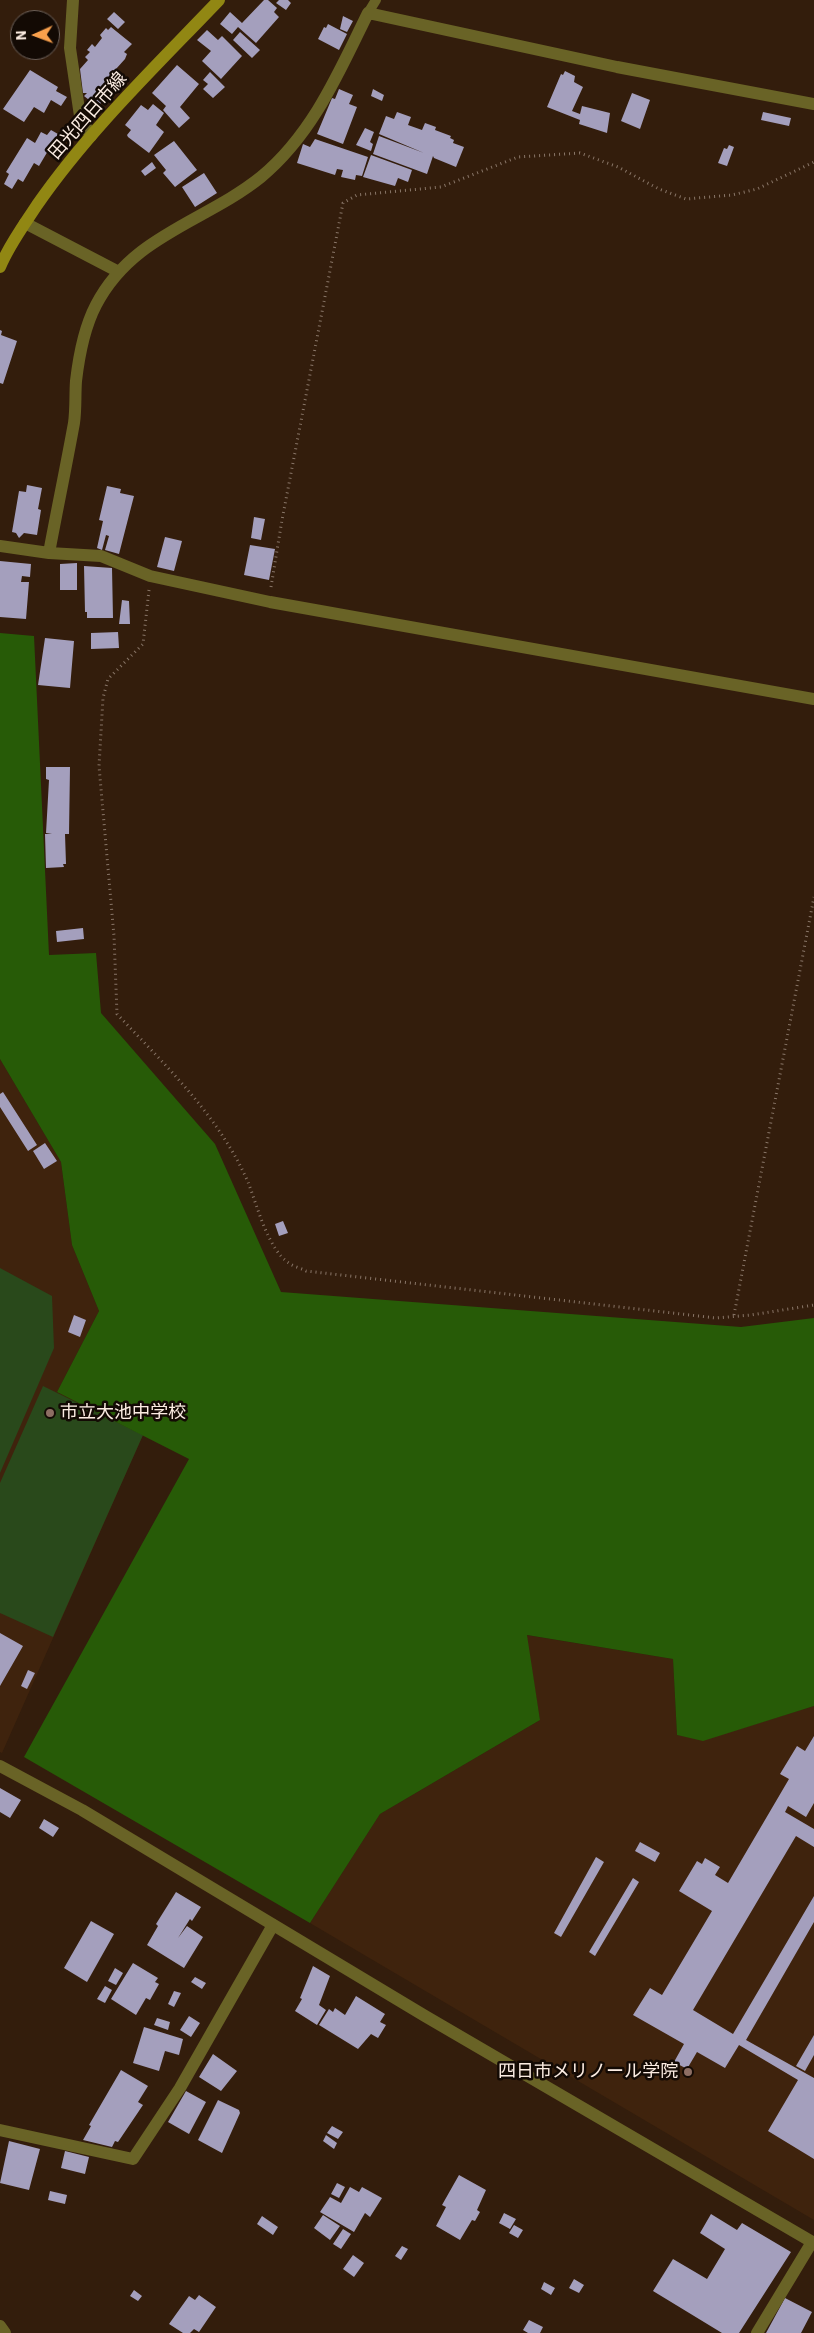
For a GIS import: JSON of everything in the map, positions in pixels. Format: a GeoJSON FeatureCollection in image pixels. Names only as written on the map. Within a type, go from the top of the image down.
{"type":"FeatureCollection","features":[{"type":"Feature","properties":{"kind":"main road","name":"田光四日市線"},"geometry":{"type":"LineString","coordinates":[[0,267],[25,224],[50,187],[91,136],[219,0]]}},
{"type":"Feature","properties":{"kind":"street"},"geometry":{"type":"LineString","coordinates":[[73,0],[70,48],[80,116],[91,136]]}},
{"type":"Feature","properties":{"kind":"street"},"geometry":{"type":"LineString","coordinates":[[49,553],[74,420],[76,381],[82,343],[96,305],[117,271],[139,252],[260,178],[288,152],[322,106],[368,13],[617,67],[814,104]]}},
{"type":"Feature","properties":{"kind":"street"},"geometry":{"type":"LineString","coordinates":[[25,224],[117,271]]}},
{"type":"Feature","properties":{"kind":"street"},"geometry":{"type":"LineString","coordinates":[[0,546],[49,553],[101,556],[150,576],[270,602],[814,699]]}},
{"type":"Feature","properties":{"kind":"street"},"geometry":{"type":"LineString","coordinates":[[0,1766],[82,1810],[425,2016],[813,2242],[757,2333]]}},
{"type":"Feature","properties":{"kind":"street"},"geometry":{"type":"LineString","coordinates":[[0,2130],[133,2158],[180,2088],[273,1925]]}},
{"type":"Feature","properties":{"kind":"street"},"geometry":{"type":"LineString","coordinates":[[0,2326],[5,2333]]}},
{"type":"Feature","properties":{"kind":"lane"},"geometry":{"type":"LineString","coordinates":[[368,13],[376,0]]}},
{"type":"Feature","properties":{"kind":"path"},"geometry":{"type":"LineString","coordinates":[[270,602],[282,520],[343,203],[357,196],[441,187],[518,157],[580,153],[618,166],[659,189],[686,198],[732,195],[757,189],[814,162]]}},
{"type":"Feature","properties":{"kind":"path"},"geometry":{"type":"LineString","coordinates":[[150,576],[142,644],[108,679],[103,698],[99,766],[114,936],[117,1014],[162,1062],[224,1136],[247,1181],[277,1251],[288,1263],[306,1271],[716,1318],[751,1315],[814,1305]]}},
{"type":"Feature","properties":{"kind":"path"},"geometry":{"type":"LineString","coordinates":[[734,1315],[814,897]]}},
{"type":"Feature","properties":{"kind":"shaded area","name":"市立大池中学校"},"geometry":{"type":"Polygon","coordinates":[[[0,1059],[61,1162],[72,1245],[99,1311],[57,1392],[143,1435],[2,1753],[0,1752],[0,1059]]]}},
{"type":"Feature","properties":{"kind":"shaded area","name":"四日市メリノール学院"},"geometry":{"type":"Polygon","coordinates":[[[526,1635],[673,1659],[677,1735],[703,1740],[814,1706],[814,2220],[310,1923],[380,1814],[540,1720],[526,1635]]]}},
{"type":"Feature","properties":{"kind":"green space"},"geometry":{"type":"Polygon","coordinates":[[[0,633],[34,636],[49,955],[96,953],[101,1013],[215,1144],[281,1292],[741,1327],[814,1318],[814,1706],[703,1741],[677,1735],[673,1659],[527,1635],[540,1720],[380,1814],[310,1923],[24,1757],[189,1459],[57,1392],[99,1311],[72,1245],[61,1162],[0,1059],[0,633]]]}},
{"type":"Feature","properties":{"kind":"green space"},"geometry":{"type":"Polygon","coordinates":[[[0,1268],[52,1296],[54,1348],[0,1473],[0,1268]]]}},
{"type":"Feature","properties":{"kind":"green space"},"geometry":{"type":"Polygon","coordinates":[[[43,1386],[143,1435],[53,1637],[0,1613],[0,1483],[43,1386]]]}},
{"type":"Feature","properties":{"kind":"building"},"geometry":{"type":"Polygon","coordinates":[[[264,0],[268,0],[277,8],[274,12],[279,17],[256,43],[238,27],[232,34],[220,24],[230,12],[242,23],[264,0]]]}},
{"type":"Feature","properties":{"kind":"building"},"geometry":{"type":"Polygon","coordinates":[[[279,0],[288,0],[291,3],[286,10],[276,3],[279,0]]]}},
{"type":"Feature","properties":{"kind":"building"},"geometry":{"type":"Polygon","coordinates":[[[114,12],[125,22],[118,29],[107,19],[114,12]]]}},
{"type":"Feature","properties":{"kind":"building"},"geometry":{"type":"Polygon","coordinates":[[[343,16],[353,21],[347,32],[340,29],[343,16]]]}},
{"type":"Feature","properties":{"kind":"building"},"geometry":{"type":"Polygon","coordinates":[[[328,24],[347,34],[339,50],[318,39],[324,27],[326,28],[328,24]]]}},
{"type":"Feature","properties":{"kind":"building"},"geometry":{"type":"Polygon","coordinates":[[[111,27],[132,44],[124,52],[127,54],[125,59],[107,79],[114,85],[98,107],[84,96],[87,93],[83,93],[80,69],[88,60],[85,57],[90,52],[87,50],[92,44],[95,47],[102,38],[100,35],[106,28],[108,30],[111,27]]]}},
{"type":"Feature","properties":{"kind":"building"},"geometry":{"type":"Polygon","coordinates":[[[207,30],[218,40],[222,36],[242,56],[221,79],[202,61],[211,51],[197,40],[207,30]]]}},
{"type":"Feature","properties":{"kind":"building"},"geometry":{"type":"Polygon","coordinates":[[[240,32],[260,50],[252,58],[233,40],[240,32]]]}},
{"type":"Feature","properties":{"kind":"building"},"geometry":{"type":"Polygon","coordinates":[[[177,65],[199,84],[180,107],[190,118],[179,128],[163,110],[166,106],[152,93],[177,65]]]}},
{"type":"Feature","properties":{"kind":"building"},"geometry":{"type":"Polygon","coordinates":[[[30,70],[58,87],[56,91],[67,97],[61,106],[51,100],[44,113],[34,107],[24,122],[3,109],[30,70]]]}},
{"type":"Feature","properties":{"kind":"building"},"geometry":{"type":"Polygon","coordinates":[[[565,71],[575,76],[574,82],[583,87],[572,111],[580,114],[582,106],[610,113],[607,133],[579,124],[580,120],[547,107],[561,74],[563,75],[565,71]]]}},
{"type":"Feature","properties":{"kind":"building"},"geometry":{"type":"Polygon","coordinates":[[[210,72],[225,87],[213,98],[203,89],[208,84],[203,80],[210,72]]]}},
{"type":"Feature","properties":{"kind":"building"},"geometry":{"type":"Polygon","coordinates":[[[339,89],[353,95],[349,104],[357,107],[343,144],[317,134],[332,98],[335,99],[339,89]]]}},
{"type":"Feature","properties":{"kind":"building"},"geometry":{"type":"Polygon","coordinates":[[[373,89],[384,95],[382,101],[371,96],[373,89]]]}},
{"type":"Feature","properties":{"kind":"building"},"geometry":{"type":"Polygon","coordinates":[[[632,93],[650,100],[640,129],[621,121],[632,93]]]}},
{"type":"Feature","properties":{"kind":"building"},"geometry":{"type":"Polygon","coordinates":[[[153,104],[164,113],[156,125],[164,132],[149,153],[128,137],[127,135],[131,130],[125,125],[141,105],[148,110],[153,104]]]}},
{"type":"Feature","properties":{"kind":"building"},"geometry":{"type":"Polygon","coordinates":[[[397,112],[411,117],[408,125],[422,130],[425,123],[436,127],[435,130],[451,136],[450,138],[454,140],[453,143],[464,147],[456,167],[433,156],[427,174],[373,154],[379,136],[424,153],[379,134],[386,116],[394,119],[397,112]]]}},
{"type":"Feature","properties":{"kind":"building"},"geometry":{"type":"Polygon","coordinates":[[[763,112],[791,118],[789,126],[761,120],[763,112]]]}},
{"type":"Feature","properties":{"kind":"building"},"geometry":{"type":"Polygon","coordinates":[[[365,128],[374,132],[370,142],[373,144],[371,151],[356,145],[365,128]]]}},
{"type":"Feature","properties":{"kind":"building"},"geometry":{"type":"Polygon","coordinates":[[[51,130],[58,134],[39,166],[34,163],[23,182],[18,179],[12,189],[4,184],[9,174],[6,172],[27,138],[35,143],[41,132],[47,135],[51,130]]]}},
{"type":"Feature","properties":{"kind":"building"},"geometry":{"type":"Polygon","coordinates":[[[315,139],[368,157],[362,176],[356,175],[355,180],[341,177],[343,170],[337,169],[335,175],[297,163],[303,144],[310,147],[315,139]]]}},
{"type":"Feature","properties":{"kind":"building"},"geometry":{"type":"Polygon","coordinates":[[[174,141],[197,170],[175,187],[163,173],[166,170],[154,155],[174,141]]]}},
{"type":"Feature","properties":{"kind":"building"},"geometry":{"type":"Polygon","coordinates":[[[729,145],[734,147],[727,166],[718,163],[724,148],[727,149],[729,145]]]}},
{"type":"Feature","properties":{"kind":"building"},"geometry":{"type":"Polygon","coordinates":[[[371,155],[412,170],[408,182],[398,178],[395,186],[363,177],[371,155]]]}},
{"type":"Feature","properties":{"kind":"building"},"geometry":{"type":"Polygon","coordinates":[[[152,162],[156,168],[145,176],[141,171],[152,162]]]}},
{"type":"Feature","properties":{"kind":"building"},"geometry":{"type":"Polygon","coordinates":[[[204,173],[217,193],[195,207],[182,187],[204,173]]]}},
{"type":"Feature","properties":{"kind":"building"},"geometry":{"type":"Polygon","coordinates":[[[0,330],[2,331],[1,335],[17,341],[3,384],[0,383],[0,330]]]}},
{"type":"Feature","properties":{"kind":"building"},"geometry":{"type":"Polygon","coordinates":[[[27,485],[42,488],[38,509],[41,510],[37,535],[24,533],[19,538],[16,533],[12,532],[19,491],[26,492],[27,485]]]}},
{"type":"Feature","properties":{"kind":"building"},"geometry":{"type":"Polygon","coordinates":[[[107,486],[121,489],[120,493],[134,496],[119,554],[105,550],[109,536],[106,535],[102,550],[97,548],[103,521],[99,520],[107,486]]]}},
{"type":"Feature","properties":{"kind":"building"},"geometry":{"type":"Polygon","coordinates":[[[254,517],[265,519],[261,540],[251,538],[254,517]]]}},
{"type":"Feature","properties":{"kind":"building"},"geometry":{"type":"Polygon","coordinates":[[[165,537],[182,541],[174,571],[157,567],[165,537]]]}},
{"type":"Feature","properties":{"kind":"building"},"geometry":{"type":"Polygon","coordinates":[[[250,545],[275,549],[269,580],[244,575],[250,545]]]}},
{"type":"Feature","properties":{"kind":"building"},"geometry":{"type":"Polygon","coordinates":[[[0,561],[31,564],[30,577],[22,576],[21,582],[29,582],[26,619],[0,617],[0,561]]]}},
{"type":"Feature","properties":{"kind":"building"},"geometry":{"type":"Polygon","coordinates":[[[77,563],[77,590],[60,590],[60,564],[77,563]]]}},
{"type":"Feature","properties":{"kind":"building"},"geometry":{"type":"Polygon","coordinates":[[[84,566],[112,568],[113,618],[87,618],[87,612],[85,612],[84,566]]]}},
{"type":"Feature","properties":{"kind":"building"},"geometry":{"type":"Polygon","coordinates":[[[122,600],[129,601],[130,624],[119,624],[122,600]]]}},
{"type":"Feature","properties":{"kind":"building"},"geometry":{"type":"Polygon","coordinates":[[[118,632],[119,648],[91,649],[91,633],[118,632]]]}},
{"type":"Feature","properties":{"kind":"building"},"geometry":{"type":"Polygon","coordinates":[[[45,638],[74,641],[70,688],[38,685],[45,638]]]}},
{"type":"Feature","properties":{"kind":"building"},"geometry":{"type":"Polygon","coordinates":[[[46,767],[70,767],[69,834],[65,834],[66,864],[63,864],[64,867],[46,868],[45,834],[52,834],[46,833],[49,780],[46,779],[46,767]]]}},
{"type":"Feature","properties":{"kind":"building"},"geometry":{"type":"Polygon","coordinates":[[[83,928],[84,939],[57,942],[56,931],[83,928]]]}},
{"type":"Feature","properties":{"kind":"building"},"geometry":{"type":"Polygon","coordinates":[[[3,1092],[37,1145],[28,1151],[0,1107],[0,1094],[3,1092]]]}},
{"type":"Feature","properties":{"kind":"building"},"geometry":{"type":"Polygon","coordinates":[[[45,1143],[57,1161],[44,1169],[33,1151],[45,1143]]]}},
{"type":"Feature","properties":{"kind":"building"},"geometry":{"type":"Polygon","coordinates":[[[283,1221],[288,1233],[279,1236],[275,1224],[283,1221]]]}},
{"type":"Feature","properties":{"kind":"building"},"geometry":{"type":"Polygon","coordinates":[[[74,1315],[86,1320],[80,1337],[68,1332],[74,1315]]]}},
{"type":"Feature","properties":{"kind":"building"},"geometry":{"type":"Polygon","coordinates":[[[0,1633],[23,1646],[0,1686],[0,1633]]]}},
{"type":"Feature","properties":{"kind":"building"},"geometry":{"type":"Polygon","coordinates":[[[28,1670],[35,1673],[27,1689],[21,1686],[28,1670]]]}},
{"type":"Feature","properties":{"kind":"building","name":"四日市メリノール学院"},"geometry":{"type":"Polygon","coordinates":[[[814,1736],[814,1803],[806,1817],[788,1806],[785,1812],[814,1829],[814,1847],[796,1836],[693,2010],[733,2034],[814,1896],[814,1922],[746,2040],[814,2078],[814,2159],[768,2131],[798,2080],[739,2045],[725,2068],[697,2052],[687,2069],[674,2062],[684,2044],[633,2015],[650,1988],[662,1995],[712,1911],[679,1891],[697,1861],[702,1864],[705,1858],[720,1867],[715,1875],[728,1883],[789,1779],[780,1774],[797,1746],[805,1751],[814,1736]]]}},
{"type":"Feature","properties":{"kind":"building"},"geometry":{"type":"Polygon","coordinates":[[[0,1788],[21,1800],[10,1818],[0,1812],[0,1788]]]}},
{"type":"Feature","properties":{"kind":"building"},"geometry":{"type":"Polygon","coordinates":[[[44,1819],[59,1828],[53,1837],[39,1828],[44,1819]]]}},
{"type":"Feature","properties":{"kind":"building"},"geometry":{"type":"Polygon","coordinates":[[[640,1842],[660,1853],[655,1862],[635,1851],[640,1842]]]}},
{"type":"Feature","properties":{"kind":"building"},"geometry":{"type":"Polygon","coordinates":[[[596,1857],[604,1862],[561,1937],[554,1933],[596,1857]]]}},
{"type":"Feature","properties":{"kind":"building"},"geometry":{"type":"Polygon","coordinates":[[[633,1878],[639,1882],[595,1956],[589,1952],[633,1878]]]}},
{"type":"Feature","properties":{"kind":"building"},"geometry":{"type":"Polygon","coordinates":[[[176,1892],[201,1907],[192,1921],[190,1919],[178,1938],[187,1926],[203,1937],[184,1968],[147,1945],[158,1926],[156,1924],[176,1892]]]}},
{"type":"Feature","properties":{"kind":"building"},"geometry":{"type":"Polygon","coordinates":[[[91,1921],[114,1934],[87,1982],[64,1968],[91,1921]]]}},
{"type":"Feature","properties":{"kind":"building"},"geometry":{"type":"Polygon","coordinates":[[[133,1963],[158,1978],[155,1982],[159,1984],[150,2000],[146,1998],[136,2015],[111,1999],[133,1963]]]}},
{"type":"Feature","properties":{"kind":"building"},"geometry":{"type":"Polygon","coordinates":[[[313,1966],[330,1976],[319,2005],[326,2010],[317,2025],[295,2011],[302,1999],[300,1998],[313,1966]]]}},
{"type":"Feature","properties":{"kind":"building"},"geometry":{"type":"Polygon","coordinates":[[[115,1968],[123,1973],[116,1985],[108,1981],[115,1968]]]}},
{"type":"Feature","properties":{"kind":"building"},"geometry":{"type":"Polygon","coordinates":[[[195,1977],[206,1983],[202,1989],[191,1982],[195,1977]]]}},
{"type":"Feature","properties":{"kind":"building"},"geometry":{"type":"Polygon","coordinates":[[[105,1986],[112,1990],[105,2003],[97,1999],[105,1986]]]}},
{"type":"Feature","properties":{"kind":"building"},"geometry":{"type":"Polygon","coordinates":[[[174,1991],[181,1993],[174,2007],[168,2004],[174,1991]]]}},
{"type":"Feature","properties":{"kind":"building"},"geometry":{"type":"Polygon","coordinates":[[[356,1996],[385,2014],[380,2022],[386,2025],[378,2038],[371,2034],[358,2049],[319,2025],[329,2009],[333,2012],[335,2008],[345,2015],[356,1996]]]}},
{"type":"Feature","properties":{"kind":"building"},"geometry":{"type":"Polygon","coordinates":[[[189,2016],[200,2023],[191,2037],[180,2030],[189,2016]]]}},
{"type":"Feature","properties":{"kind":"building"},"geometry":{"type":"Polygon","coordinates":[[[157,2018],[170,2022],[168,2030],[154,2025],[157,2018]]]}},
{"type":"Feature","properties":{"kind":"building"},"geometry":{"type":"Polygon","coordinates":[[[144,2027],[183,2039],[179,2055],[165,2051],[159,2071],[133,2063],[144,2027]]]}},
{"type":"Feature","properties":{"kind":"building"},"geometry":{"type":"Polygon","coordinates":[[[814,2035],[814,2055],[805,2071],[796,2066],[814,2035]]]}},
{"type":"Feature","properties":{"kind":"building"},"geometry":{"type":"Polygon","coordinates":[[[213,2054],[237,2071],[221,2091],[199,2077],[213,2054]]]}},
{"type":"Feature","properties":{"kind":"building"},"geometry":{"type":"Polygon","coordinates":[[[121,2070],[148,2086],[138,2102],[143,2105],[118,2142],[115,2141],[112,2147],[83,2140],[91,2126],[89,2125],[121,2070]]]}},
{"type":"Feature","properties":{"kind":"building"},"geometry":{"type":"Polygon","coordinates":[[[186,2091],[206,2102],[189,2134],[168,2122],[186,2091]]]}},
{"type":"Feature","properties":{"kind":"building"},"geometry":{"type":"Polygon","coordinates":[[[218,2100],[239,2110],[240,2113],[222,2153],[198,2140],[218,2100]]]}},
{"type":"Feature","properties":{"kind":"building"},"geometry":{"type":"Polygon","coordinates":[[[332,2126],[343,2132],[338,2139],[327,2133],[332,2126]]]}},
{"type":"Feature","properties":{"kind":"building"},"geometry":{"type":"Polygon","coordinates":[[[326,2135],[337,2143],[334,2149],[323,2141],[326,2135]]]}},
{"type":"Feature","properties":{"kind":"building"},"geometry":{"type":"Polygon","coordinates":[[[9,2141],[40,2149],[29,2190],[0,2183],[9,2141]]]}},
{"type":"Feature","properties":{"kind":"building"},"geometry":{"type":"Polygon","coordinates":[[[65,2151],[89,2157],[85,2174],[61,2168],[65,2151]]]}},
{"type":"Feature","properties":{"kind":"building"},"geometry":{"type":"Polygon","coordinates":[[[459,2175],[486,2190],[477,2210],[480,2212],[475,2221],[472,2220],[460,2240],[436,2226],[446,2207],[442,2205],[459,2175]]]}},
{"type":"Feature","properties":{"kind":"building"},"geometry":{"type":"Polygon","coordinates":[[[337,2183],[345,2187],[339,2198],[331,2194],[337,2183]]]}},
{"type":"Feature","properties":{"kind":"building"},"geometry":{"type":"Polygon","coordinates":[[[350,2187],[359,2192],[362,2187],[382,2198],[370,2217],[365,2213],[354,2232],[320,2212],[330,2197],[341,2203],[350,2187]]]}},
{"type":"Feature","properties":{"kind":"building"},"geometry":{"type":"Polygon","coordinates":[[[50,2191],[67,2195],[65,2204],[48,2200],[50,2191]]]}},
{"type":"Feature","properties":{"kind":"building"},"geometry":{"type":"Polygon","coordinates":[[[504,2213],[516,2219],[510,2229],[499,2223],[504,2213]]]}},
{"type":"Feature","properties":{"kind":"building"},"geometry":{"type":"Polygon","coordinates":[[[711,2214],[737,2230],[742,2223],[791,2252],[739,2333],[722,2333],[653,2291],[673,2259],[707,2279],[725,2249],[700,2233],[711,2214]]]}},
{"type":"Feature","properties":{"kind":"building"},"geometry":{"type":"Polygon","coordinates":[[[323,2215],[340,2226],[330,2240],[314,2228],[323,2215]]]}},
{"type":"Feature","properties":{"kind":"building"},"geometry":{"type":"Polygon","coordinates":[[[262,2216],[278,2227],[273,2235],[257,2224],[262,2216]]]}},
{"type":"Feature","properties":{"kind":"building"},"geometry":{"type":"Polygon","coordinates":[[[514,2225],[523,2230],[518,2238],[509,2233],[514,2225]]]}},
{"type":"Feature","properties":{"kind":"building"},"geometry":{"type":"Polygon","coordinates":[[[343,2229],[351,2234],[341,2249],[333,2244],[343,2229]]]}},
{"type":"Feature","properties":{"kind":"building"},"geometry":{"type":"Polygon","coordinates":[[[402,2246],[408,2249],[401,2260],[395,2256],[402,2246]]]}},
{"type":"Feature","properties":{"kind":"building"},"geometry":{"type":"Polygon","coordinates":[[[353,2255],[364,2263],[354,2277],[343,2269],[353,2255]]]}},
{"type":"Feature","properties":{"kind":"building"},"geometry":{"type":"Polygon","coordinates":[[[574,2279],[584,2285],[579,2293],[569,2288],[574,2279]]]}},
{"type":"Feature","properties":{"kind":"building"},"geometry":{"type":"Polygon","coordinates":[[[544,2282],[555,2288],[551,2295],[541,2289],[544,2282]]]}},
{"type":"Feature","properties":{"kind":"building"},"geometry":{"type":"Polygon","coordinates":[[[134,2290],[142,2296],[138,2301],[130,2296],[134,2290]]]}},
{"type":"Feature","properties":{"kind":"building"},"geometry":{"type":"Polygon","coordinates":[[[199,2295],[216,2307],[199,2332],[194,2329],[190,2333],[183,2333],[169,2324],[189,2296],[195,2300],[199,2295]]]}},
{"type":"Feature","properties":{"kind":"building"},"geometry":{"type":"Polygon","coordinates":[[[785,2298],[812,2312],[801,2333],[766,2333],[785,2298]]]}},
{"type":"Feature","properties":{"kind":"building"},"geometry":{"type":"Polygon","coordinates":[[[529,2320],[543,2327],[540,2333],[528,2333],[523,2330],[529,2320]]]}},
{"type":"Feature","properties":{"kind":"place","name":"市立大池中学校"},"geometry":{"type":"Point","coordinates":[50,1413]}},
{"type":"Feature","properties":{"kind":"place","name":"四日市メリノール学院"},"geometry":{"type":"Point","coordinates":[688,2072]}}]}
